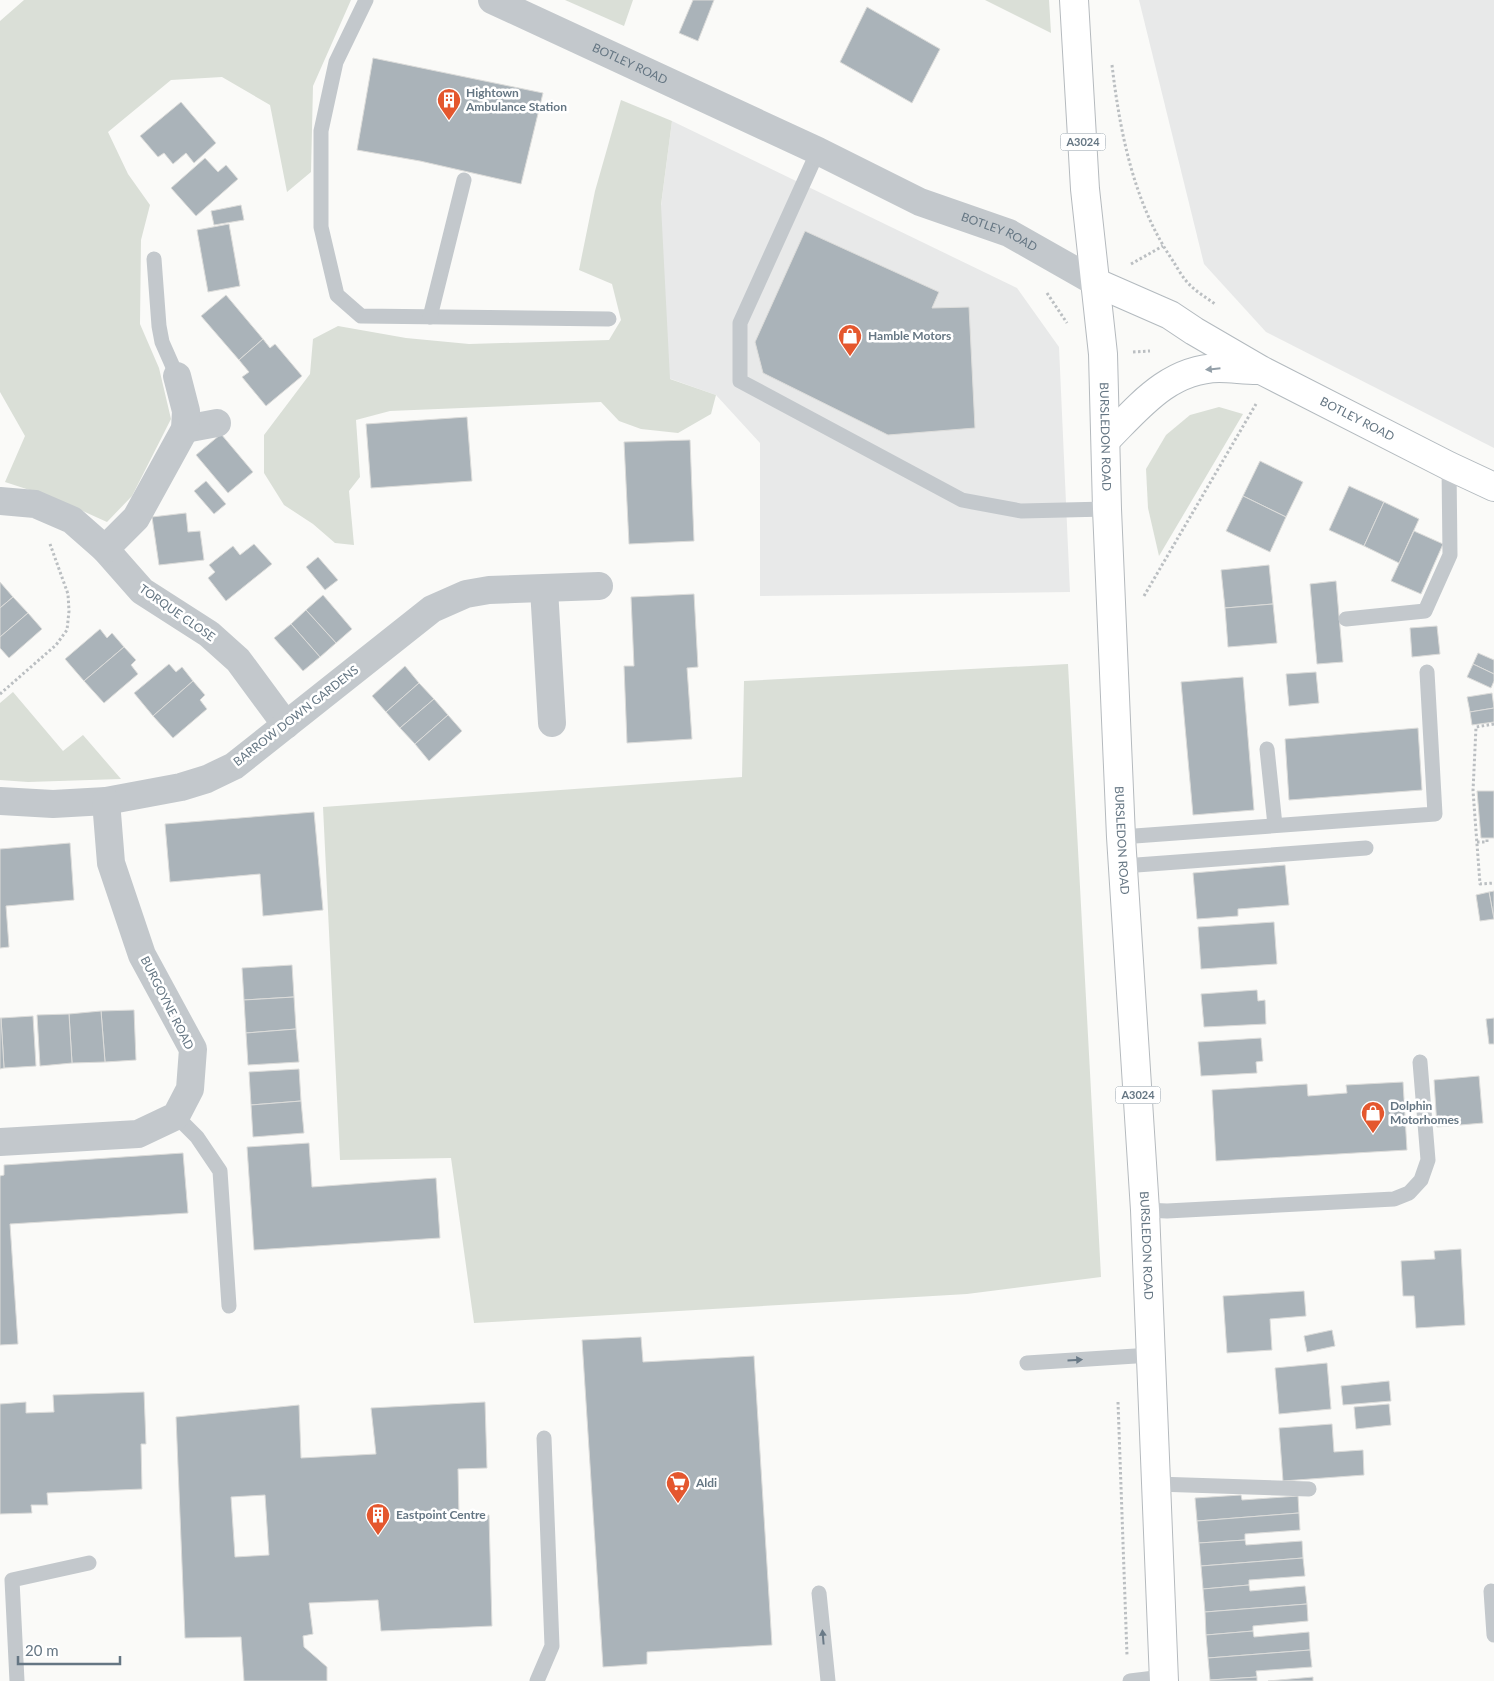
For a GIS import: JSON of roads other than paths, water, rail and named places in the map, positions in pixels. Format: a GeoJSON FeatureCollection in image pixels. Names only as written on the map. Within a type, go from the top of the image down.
{"type":"FeatureCollection","features":[{"type":"Feature","properties":{"kind":"main road","name":"BURSLEDON ROAD"},"geometry":{"type":"LineString","coordinates":[[1074,0],[1086,189],[1104,354],[1107,509],[1121,837],[1145,1210],[1164,1679]]}},
{"type":"Feature","properties":{"kind":"main road","name":"BOTLEY ROAD"},"geometry":{"type":"LineString","coordinates":[[1097,283],[1170,315],[1261,370],[1494,487]]}},
{"type":"Feature","properties":{"kind":"main road"},"geometry":{"type":"LineString","coordinates":[[1106,440],[1153,392],[1187,374],[1218,368],[1261,370]]}},
{"type":"Feature","properties":{"kind":"street","name":"BOTLEY ROAD"},"geometry":{"type":"LineString","coordinates":[[492,0],[818,151],[920,202],[1009,233],[1097,283]]}},
{"type":"Feature","properties":{"kind":"street"},"geometry":{"type":"LineString","coordinates":[[105,549],[136,518],[185,429],[186,412],[176,376]]}},
{"type":"Feature","properties":{"kind":"street"},"geometry":{"type":"LineString","coordinates":[[185,429],[217,423]]}},
{"type":"Feature","properties":{"kind":"street","name":"TORQUE CLOSE"},"geometry":{"type":"LineString","coordinates":[[0,501],[35,504],[72,520],[105,549],[142,591],[210,634],[238,660],[286,725]]}},
{"type":"Feature","properties":{"kind":"street","name":"BARROW DOWN GARDENS"},"geometry":{"type":"LineString","coordinates":[[0,801],[53,804],[106,801],[181,788],[207,779],[234,766],[432,609],[466,594],[489,590],[599,586]]}},
{"type":"Feature","properties":{"kind":"street"},"geometry":{"type":"LineString","coordinates":[[544,588],[552,723]]}},
{"type":"Feature","properties":{"kind":"street","name":"BURGOYNE ROAD"},"geometry":{"type":"LineString","coordinates":[[106,801],[111,863],[142,955],[193,1049],[190,1089],[176,1116]]}},
{"type":"Feature","properties":{"kind":"street"},"geometry":{"type":"LineString","coordinates":[[0,1142],[138,1134],[176,1116]]}},
{"type":"Feature","properties":{"kind":"lane"},"geometry":{"type":"LineString","coordinates":[[366,0],[336,62],[321,132],[321,227],[337,295],[360,316],[609,319]]}},
{"type":"Feature","properties":{"kind":"lane"},"geometry":{"type":"LineString","coordinates":[[818,151],[740,323],[740,381],[962,500],[1021,511],[1107,509]]}},
{"type":"Feature","properties":{"kind":"lane"},"geometry":{"type":"LineString","coordinates":[[430,317],[464,180]]}},
{"type":"Feature","properties":{"kind":"lane"},"geometry":{"type":"LineString","coordinates":[[154,259],[162,342],[176,376]]}},
{"type":"Feature","properties":{"kind":"lane"},"geometry":{"type":"LineString","coordinates":[[1346,619],[1424,611],[1450,555],[1449,466]]}},
{"type":"Feature","properties":{"kind":"lane"},"geometry":{"type":"LineString","coordinates":[[1121,837],[1435,814],[1427,672]]}},
{"type":"Feature","properties":{"kind":"lane"},"geometry":{"type":"LineString","coordinates":[[1267,749],[1275,825]]}},
{"type":"Feature","properties":{"kind":"lane"},"geometry":{"type":"LineString","coordinates":[[1123,866],[1366,848]]}},
{"type":"Feature","properties":{"kind":"lane"},"geometry":{"type":"LineString","coordinates":[[1145,1210],[1167,1211],[1394,1199],[1409,1194],[1421,1180],[1428,1160],[1420,1062]]}},
{"type":"Feature","properties":{"kind":"lane"},"geometry":{"type":"LineString","coordinates":[[176,1116],[197,1137],[220,1171],[229,1306]]}},
{"type":"Feature","properties":{"kind":"lane"},"geometry":{"type":"LineString","coordinates":[[1027,1363],[1151,1355]]}},
{"type":"Feature","properties":{"kind":"lane"},"geometry":{"type":"LineString","coordinates":[[537,1681],[552,1646],[544,1438]]}},
{"type":"Feature","properties":{"kind":"lane"},"geometry":{"type":"LineString","coordinates":[[1156,1484],[1308,1489]]}},
{"type":"Feature","properties":{"kind":"lane"},"geometry":{"type":"LineString","coordinates":[[17,1681],[12,1580],[89,1563]]}},
{"type":"Feature","properties":{"kind":"lane"},"geometry":{"type":"LineString","coordinates":[[1491,1591],[1494,1634]]}},
{"type":"Feature","properties":{"kind":"lane"},"geometry":{"type":"LineString","coordinates":[[819,1593],[828,1681]]}},
{"type":"Feature","properties":{"kind":"lane"},"geometry":{"type":"LineString","coordinates":[[1130,1681],[1164,1679]]}},
{"type":"Feature","properties":{"kind":"place","name":"Hightown Ambulance Station"},"geometry":{"type":"Point","coordinates":[449,121]}},
{"type":"Feature","properties":{"kind":"place","name":"Hamble Motors"},"geometry":{"type":"Point","coordinates":[850,357]}},
{"type":"Feature","properties":{"kind":"place","name":"Dolphin Motorhomes"},"geometry":{"type":"Point","coordinates":[1373,1134]}},
{"type":"Feature","properties":{"kind":"place","name":"Aldi"},"geometry":{"type":"Point","coordinates":[678,1504]}},
{"type":"Feature","properties":{"kind":"place","name":"Eastpoint Centre"},"geometry":{"type":"Point","coordinates":[378,1536]}}]}
